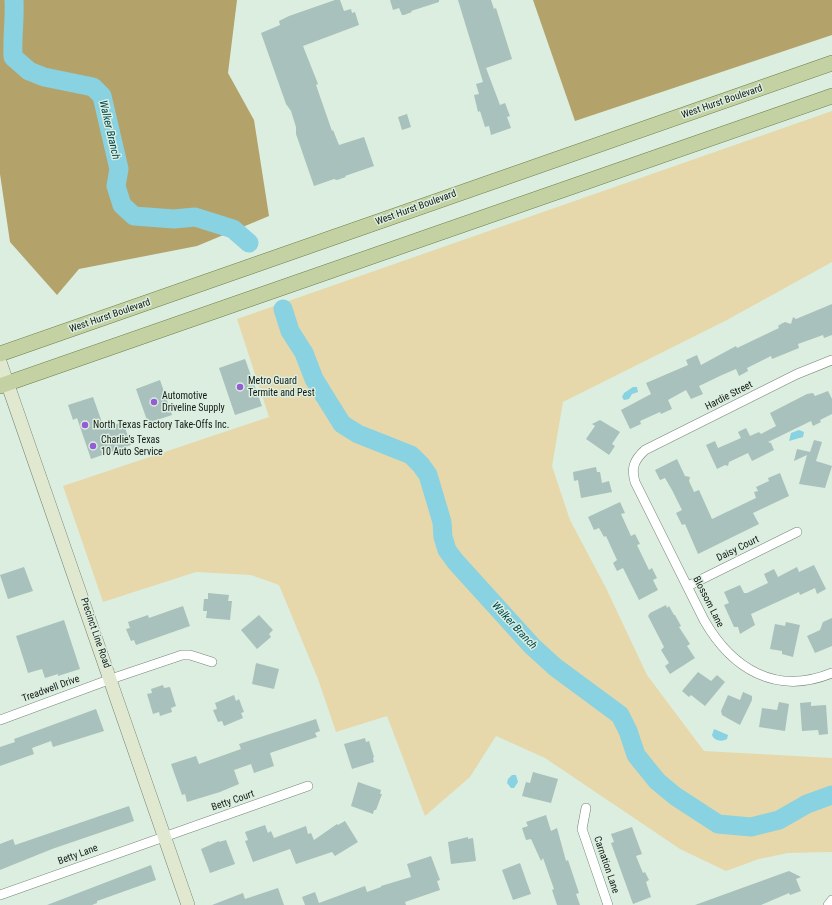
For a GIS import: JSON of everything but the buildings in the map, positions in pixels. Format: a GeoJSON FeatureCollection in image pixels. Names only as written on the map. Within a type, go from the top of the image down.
{"type":"FeatureCollection","features":[{"type":"Feature","properties":{"kind":"main road","name":"West Hurst Boulevard"},"geometry":{"type":"LineString","coordinates":[[0,354],[832,63]]}},
{"type":"Feature","properties":{"kind":"main road"},"geometry":{"type":"LineString","coordinates":[[4,385],[832,96]]}},
{"type":"Feature","properties":{"kind":"main road","name":"Precinct Line Road"},"geometry":{"type":"LineString","coordinates":[[0,362],[4,385],[111,679],[188,905]]}},
{"type":"Feature","properties":{"kind":"street","name":"Hardie Street"},"geometry":{"type":"LineString","coordinates":[[638,456],[645,450],[790,377],[832,360]]}},
{"type":"Feature","properties":{"kind":"street","name":"Blossom Lane"},"geometry":{"type":"LineString","coordinates":[[638,456],[633,464],[632,472],[635,482],[715,639],[740,665],[766,676],[782,680],[799,681],[832,673]]}},
{"type":"Feature","properties":{"kind":"street","name":"Daisy Court"},"geometry":{"type":"LineString","coordinates":[[688,586],[797,532]]}},
{"type":"Feature","properties":{"kind":"street","name":"Treadwell Drive"},"geometry":{"type":"LineString","coordinates":[[0,720],[111,679],[182,655],[190,655],[212,662]]}},
{"type":"Feature","properties":{"kind":"street","name":"Betty Court"},"geometry":{"type":"LineString","coordinates":[[164,836],[308,786]]}},
{"type":"Feature","properties":{"kind":"street","name":"Carnation Lane"},"geometry":{"type":"LineString","coordinates":[[586,808],[582,829],[608,905]]}},
{"type":"Feature","properties":{"kind":"street","name":"Betty Lane"},"geometry":{"type":"LineString","coordinates":[[0,895],[164,836]]}},
{"type":"Feature","properties":{"kind":"street"},"geometry":{"type":"LineString","coordinates":[[828,905],[832,900]]}},
{"type":"Feature","properties":{"kind":"shaded area"},"geometry":{"type":"Polygon","coordinates":[[[0,0],[237,0],[228,73],[254,120],[269,216],[197,246],[79,269],[57,295],[10,242],[0,174],[0,0]]]}},
{"type":"Feature","properties":{"kind":"shaded area"},"geometry":{"type":"Polygon","coordinates":[[[533,0],[832,0],[832,35],[575,121],[533,0]]]}},
{"type":"Feature","properties":{"kind":"shaded area"},"geometry":{"type":"Polygon","coordinates":[[[832,111],[832,262],[727,320],[563,402],[552,466],[570,520],[606,588],[647,675],[704,751],[832,758],[832,852],[788,853],[759,859],[726,871],[680,849],[545,758],[496,736],[470,777],[425,816],[387,716],[336,732],[318,679],[279,585],[251,575],[196,572],[103,602],[63,486],[269,417],[237,319],[832,111]]]}},
{"type":"Feature","properties":{"kind":"water"},"geometry":{"type":"Polygon","coordinates":[[[633,387],[637,387],[638,392],[632,394],[629,399],[624,400],[622,397],[624,393],[633,387]]]}},
{"type":"Feature","properties":{"kind":"water"},"geometry":{"type":"Polygon","coordinates":[[[799,430],[804,432],[803,437],[789,441],[791,433],[799,430]]]}},
{"type":"Feature","properties":{"kind":"water"},"geometry":{"type":"Polygon","coordinates":[[[714,729],[728,735],[727,739],[721,741],[714,739],[712,735],[714,729]]]}},
{"type":"Feature","properties":{"kind":"water"},"geometry":{"type":"Polygon","coordinates":[[[512,775],[516,775],[518,782],[514,788],[511,788],[507,783],[508,779],[512,775]]]}},
{"type":"Feature","properties":{"kind":"waterway","name":"Walker Branch"},"geometry":{"type":"LineString","coordinates":[[14,0],[13,57],[29,71],[44,77],[93,87],[102,96],[119,169],[116,186],[122,205],[134,216],[174,219],[195,217],[233,229],[249,243]]}},
{"type":"Feature","properties":{"kind":"waterway","name":"Walker Branch"},"geometry":{"type":"LineString","coordinates":[[283,309],[290,331],[304,353],[314,379],[342,424],[358,434],[411,455],[421,465],[428,475],[442,522],[443,537],[447,550],[455,561],[532,646],[555,667],[620,715],[628,731],[636,755],[657,781],[675,796],[718,824],[751,827],[779,820],[807,804],[832,795]]}},
{"type":"Feature","properties":{"kind":"place","name":"Metro Guard Termite and Pest"},"geometry":{"type":"Point","coordinates":[240,387]}},
{"type":"Feature","properties":{"kind":"place","name":"Automotive Driveline Supply"},"geometry":{"type":"Point","coordinates":[154,402]}},
{"type":"Feature","properties":{"kind":"place","name":"North Texas Factory Take-Offs Inc."},"geometry":{"type":"Point","coordinates":[85,425]}},
{"type":"Feature","properties":{"kind":"place","name":"Charlie's Texas 10 Auto Service"},"geometry":{"type":"Point","coordinates":[93,446]}}]}
